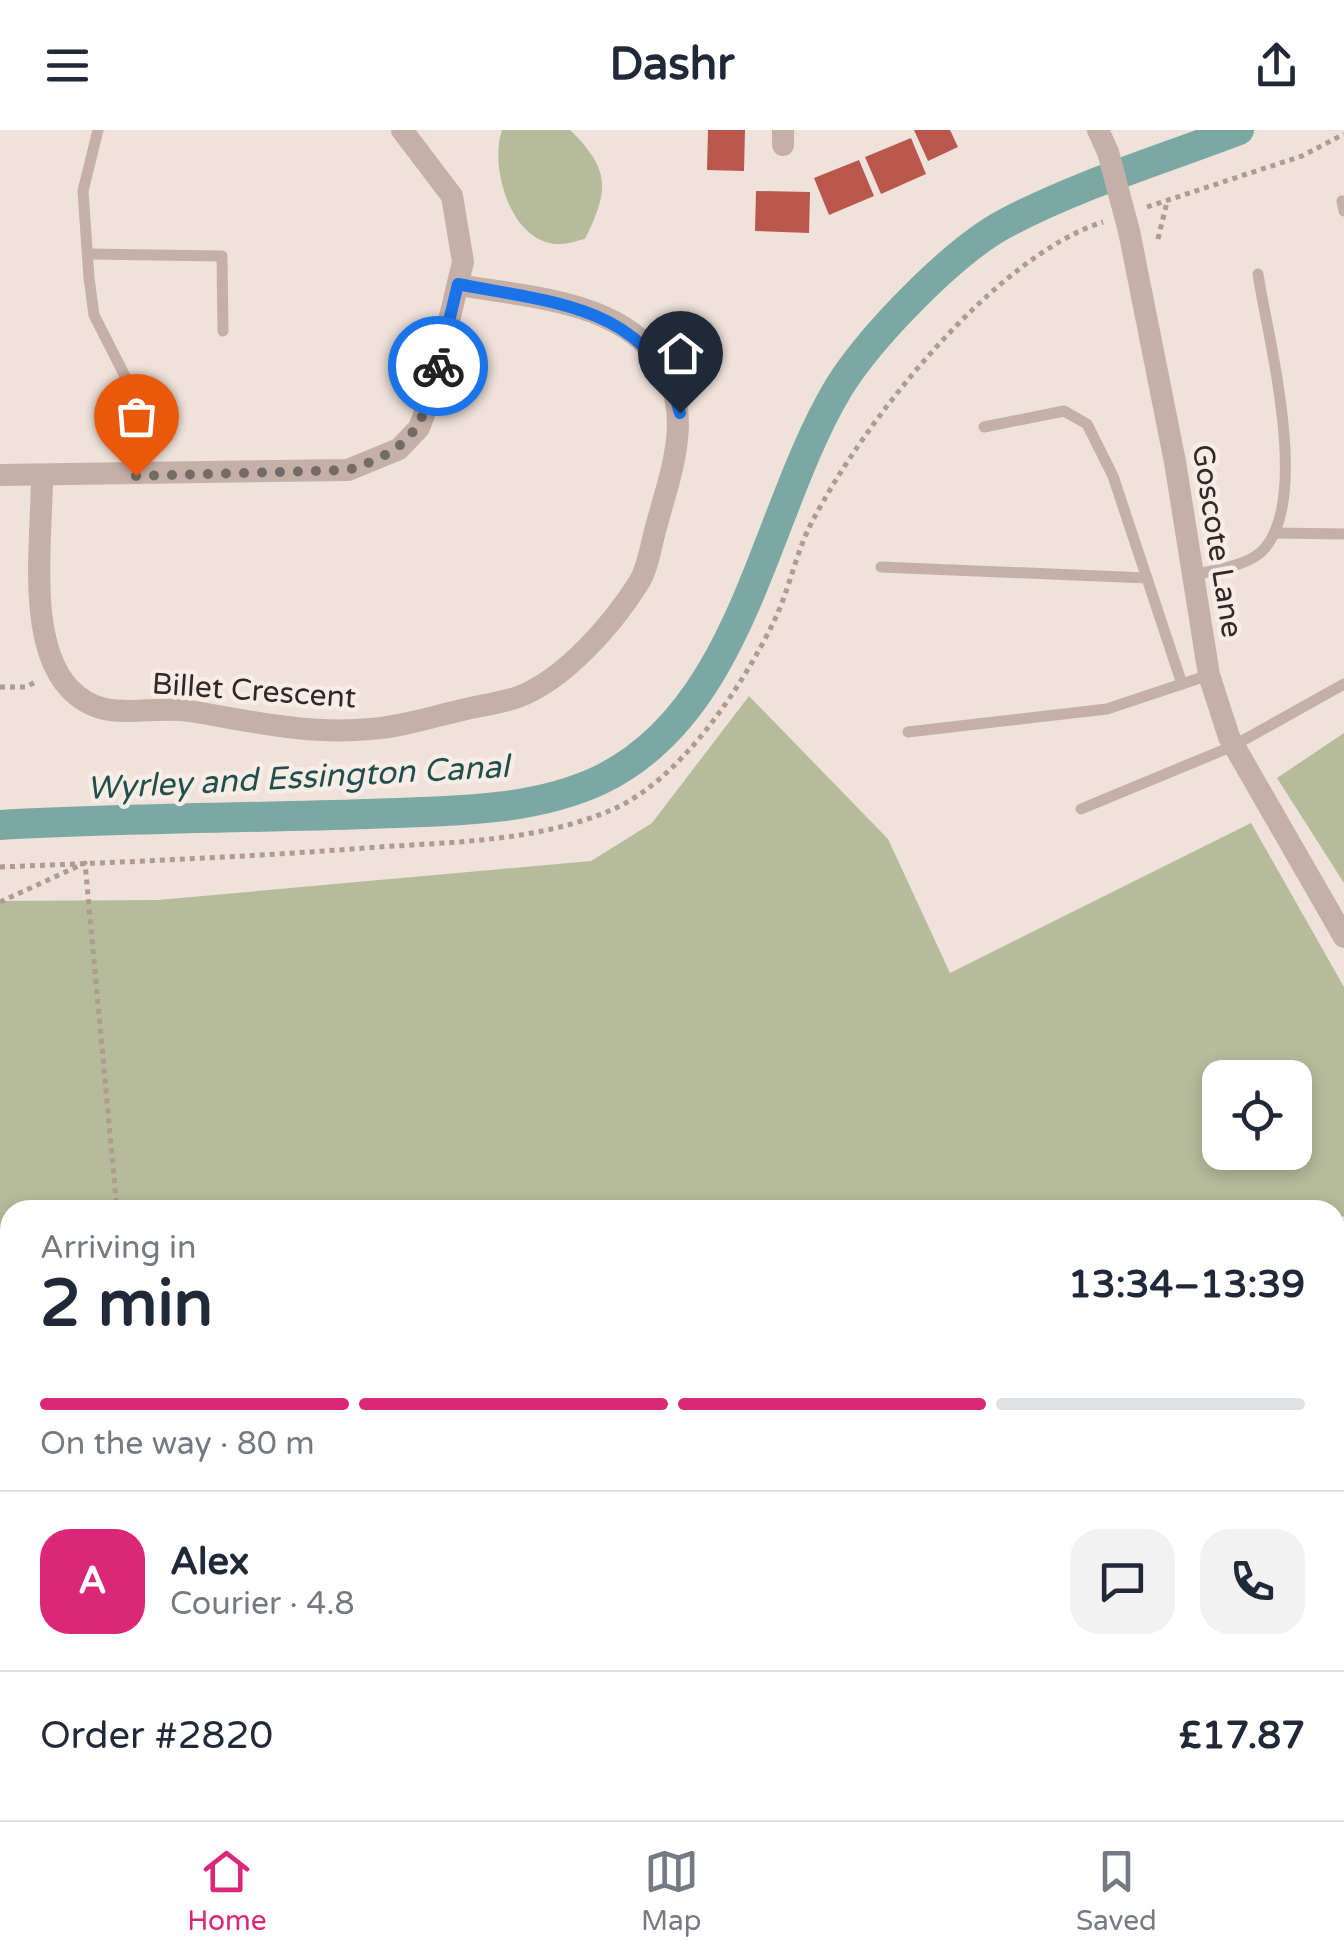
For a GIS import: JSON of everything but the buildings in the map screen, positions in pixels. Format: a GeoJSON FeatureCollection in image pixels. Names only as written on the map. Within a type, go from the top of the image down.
{"type":"FeatureCollection","features":[{"type":"Feature","properties":{"kind":"street"},"geometry":{"type":"LineString","coordinates":[[0,476],[348,470],[400,448],[419,428],[431,396],[463,262],[452,196],[402,130]]}},
{"type":"Feature","properties":{"kind":"street","name":"Goscote Lane"},"geometry":{"type":"LineString","coordinates":[[1103,141],[1123,221],[1209,675],[1233,746],[1344,937]]}},
{"type":"Feature","properties":{"kind":"street","name":"Billet Crescent"},"geometry":{"type":"LineString","coordinates":[[42,476],[40,625],[68,688],[96,710],[185,710],[268,726],[370,730],[519,697],[554,675],[609,622],[641,581],[679,444],[680,413],[672,382],[653,352],[619,326],[571,306],[458,284]]}},
{"type":"Feature","properties":{"kind":"lane"},"geometry":{"type":"LineString","coordinates":[[98,130],[83,191],[94,315],[128,382],[136,476]]}},
{"type":"Feature","properties":{"kind":"lane"},"geometry":{"type":"LineString","coordinates":[[88,254],[222,256],[223,331]]}},
{"type":"Feature","properties":{"kind":"lane"},"geometry":{"type":"LineString","coordinates":[[1193,575],[1262,552],[1275,533],[1284,484],[1282,429],[1258,274]]}},
{"type":"Feature","properties":{"kind":"lane"},"geometry":{"type":"LineString","coordinates":[[984,427],[1064,410],[1087,424],[1113,476],[1182,684]]}},
{"type":"Feature","properties":{"kind":"lane"},"geometry":{"type":"LineString","coordinates":[[1275,533],[1344,534]]}},
{"type":"Feature","properties":{"kind":"lane"},"geometry":{"type":"LineString","coordinates":[[880,567],[1146,578]]}},
{"type":"Feature","properties":{"kind":"lane"},"geometry":{"type":"LineString","coordinates":[[908,732],[1107,710],[1209,675]]}},
{"type":"Feature","properties":{"kind":"lane"},"geometry":{"type":"LineString","coordinates":[[1081,809],[1233,746],[1344,684]]}},
{"type":"Feature","properties":{"kind":"path"},"geometry":{"type":"LineString","coordinates":[[0,867],[511,838],[612,810],[682,760],[735,690],[775,618],[812,522],[859,445],[921,364],[1006,280],[1074,231],[1123,221],[1167,201],[1302,156],[1344,134]]}},
{"type":"Feature","properties":{"kind":"path"},"geometry":{"type":"LineString","coordinates":[[1155,252],[1167,201]]}},
{"type":"Feature","properties":{"kind":"path"},"geometry":{"type":"LineString","coordinates":[[0,687],[26,688],[57,670]]}},
{"type":"Feature","properties":{"kind":"path"},"geometry":{"type":"LineString","coordinates":[[0,902],[84,863]]}},
{"type":"Feature","properties":{"kind":"path"},"geometry":{"type":"LineString","coordinates":[[84,863],[115,1200]]}},
{"type":"Feature","properties":{"kind":"green space"},"geometry":{"type":"Polygon","coordinates":[[[502,130],[570,130],[593,157],[602,181],[602,194],[585,239],[561,244],[544,241],[517,219],[502,183],[502,130]]]}},
{"type":"Feature","properties":{"kind":"green space"},"geometry":{"type":"Polygon","coordinates":[[[749,696],[888,839],[950,973],[1251,823],[1344,987],[1344,1200],[0,1200],[0,901],[158,900],[591,861],[652,823],[749,696]]]}},
{"type":"Feature","properties":{"kind":"green space"},"geometry":{"type":"Polygon","coordinates":[[[1344,733],[1344,883],[1277,778],[1344,733]]]}},
{"type":"Feature","properties":{"kind":"waterway","name":"Wyrley and Essington Canal"},"geometry":{"type":"LineString","coordinates":[[0,825],[456,811],[545,799],[600,780],[648,748],[687,707],[719,659],[813,437],[839,387],[871,344],[915,296],[962,253],[1006,223],[1092,184],[1239,130]]}},
{"type":"Feature","properties":{"kind":"way so far"},"geometry":{"type":"LineString","coordinates":[[136,476],[348,470],[378,461],[400,448],[419,428],[438,366]]}},
{"type":"Feature","properties":{"kind":"route"},"geometry":{"type":"LineString","coordinates":[[438,366],[458,284],[571,306],[619,326],[653,352],[672,382],[680,413]]}}]}
